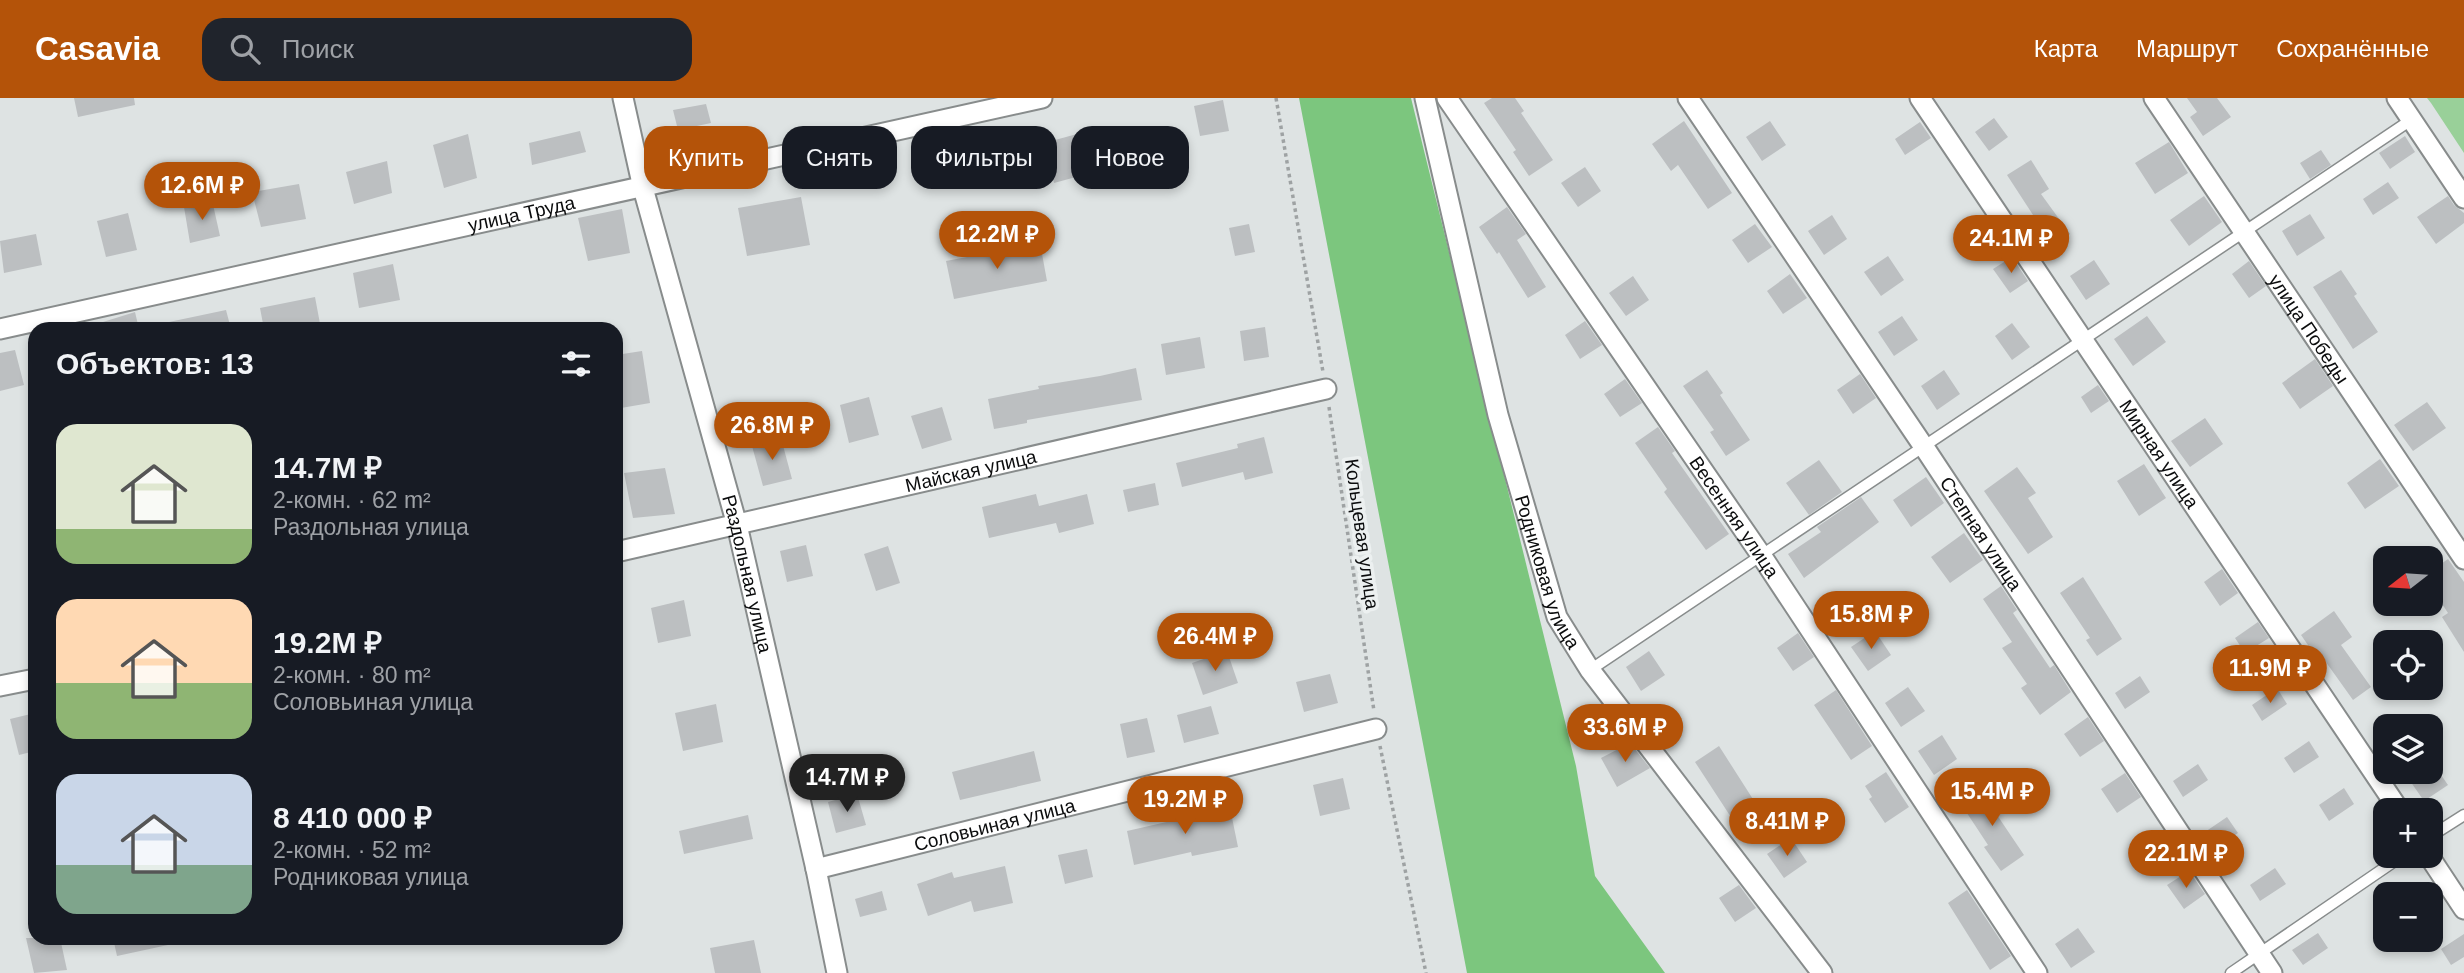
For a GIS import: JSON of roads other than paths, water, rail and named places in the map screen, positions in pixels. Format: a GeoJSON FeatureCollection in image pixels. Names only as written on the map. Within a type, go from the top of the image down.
{"type":"FeatureCollection","features":[{"type":"Feature","properties":{"kind":"street","name":"Раздольная улица"},"geometry":{"type":"LineString","coordinates":[[623,98],[643,188],[737,525],[816,869],[837,973]]}},
{"type":"Feature","properties":{"kind":"street","name":"улица Труда"},"geometry":{"type":"LineString","coordinates":[[32,322],[1042,98]]}},
{"type":"Feature","properties":{"kind":"street","name":"Родниковая улица"},"geometry":{"type":"LineString","coordinates":[[1425,98],[1498,415],[1557,617],[1590,670],[1822,973]]}},
{"type":"Feature","properties":{"kind":"street","name":"Весенняя улица"},"geometry":{"type":"LineString","coordinates":[[1447,98],[1761,555],[2037,973]]}},
{"type":"Feature","properties":{"kind":"street","name":"Степная улица"},"geometry":{"type":"LineString","coordinates":[[1688,98],[1924,447],[2272,973]]}},
{"type":"Feature","properties":{"kind":"street","name":"Мирная улица"},"geometry":{"type":"LineString","coordinates":[[1920,98],[2391,798]]}},
{"type":"Feature","properties":{"kind":"street","name":"улица Победы"},"geometry":{"type":"LineString","coordinates":[[2154,98],[2464,559]]}},
{"type":"Feature","properties":{"kind":"street"},"geometry":{"type":"LineString","coordinates":[[2397,98],[2464,198]]}},
{"type":"Feature","properties":{"kind":"street","name":"улица Труда"},"geometry":{"type":"LineString","coordinates":[[0,329],[28,323]]}},
{"type":"Feature","properties":{"kind":"street","name":"Майская улица"},"geometry":{"type":"LineString","coordinates":[[623,550],[1326,389]]}},
{"type":"Feature","properties":{"kind":"street"},"geometry":{"type":"LineString","coordinates":[[0,686],[28,680]]}},
{"type":"Feature","properties":{"kind":"street","name":"Соловьиная улица"},"geometry":{"type":"LineString","coordinates":[[816,869],[1376,729]]}},
{"type":"Feature","properties":{"kind":"street"},"geometry":{"type":"LineString","coordinates":[[2437,868],[2464,909]]}},
{"type":"Feature","properties":{"kind":"lane"},"geometry":{"type":"LineString","coordinates":[[1590,670],[2412,120]]}},
{"type":"Feature","properties":{"kind":"lane"},"geometry":{"type":"LineString","coordinates":[[2443,828],[2464,815]]}},
{"type":"Feature","properties":{"kind":"lane"},"geometry":{"type":"LineString","coordinates":[[2231,973],[2384,868]]}}]}
